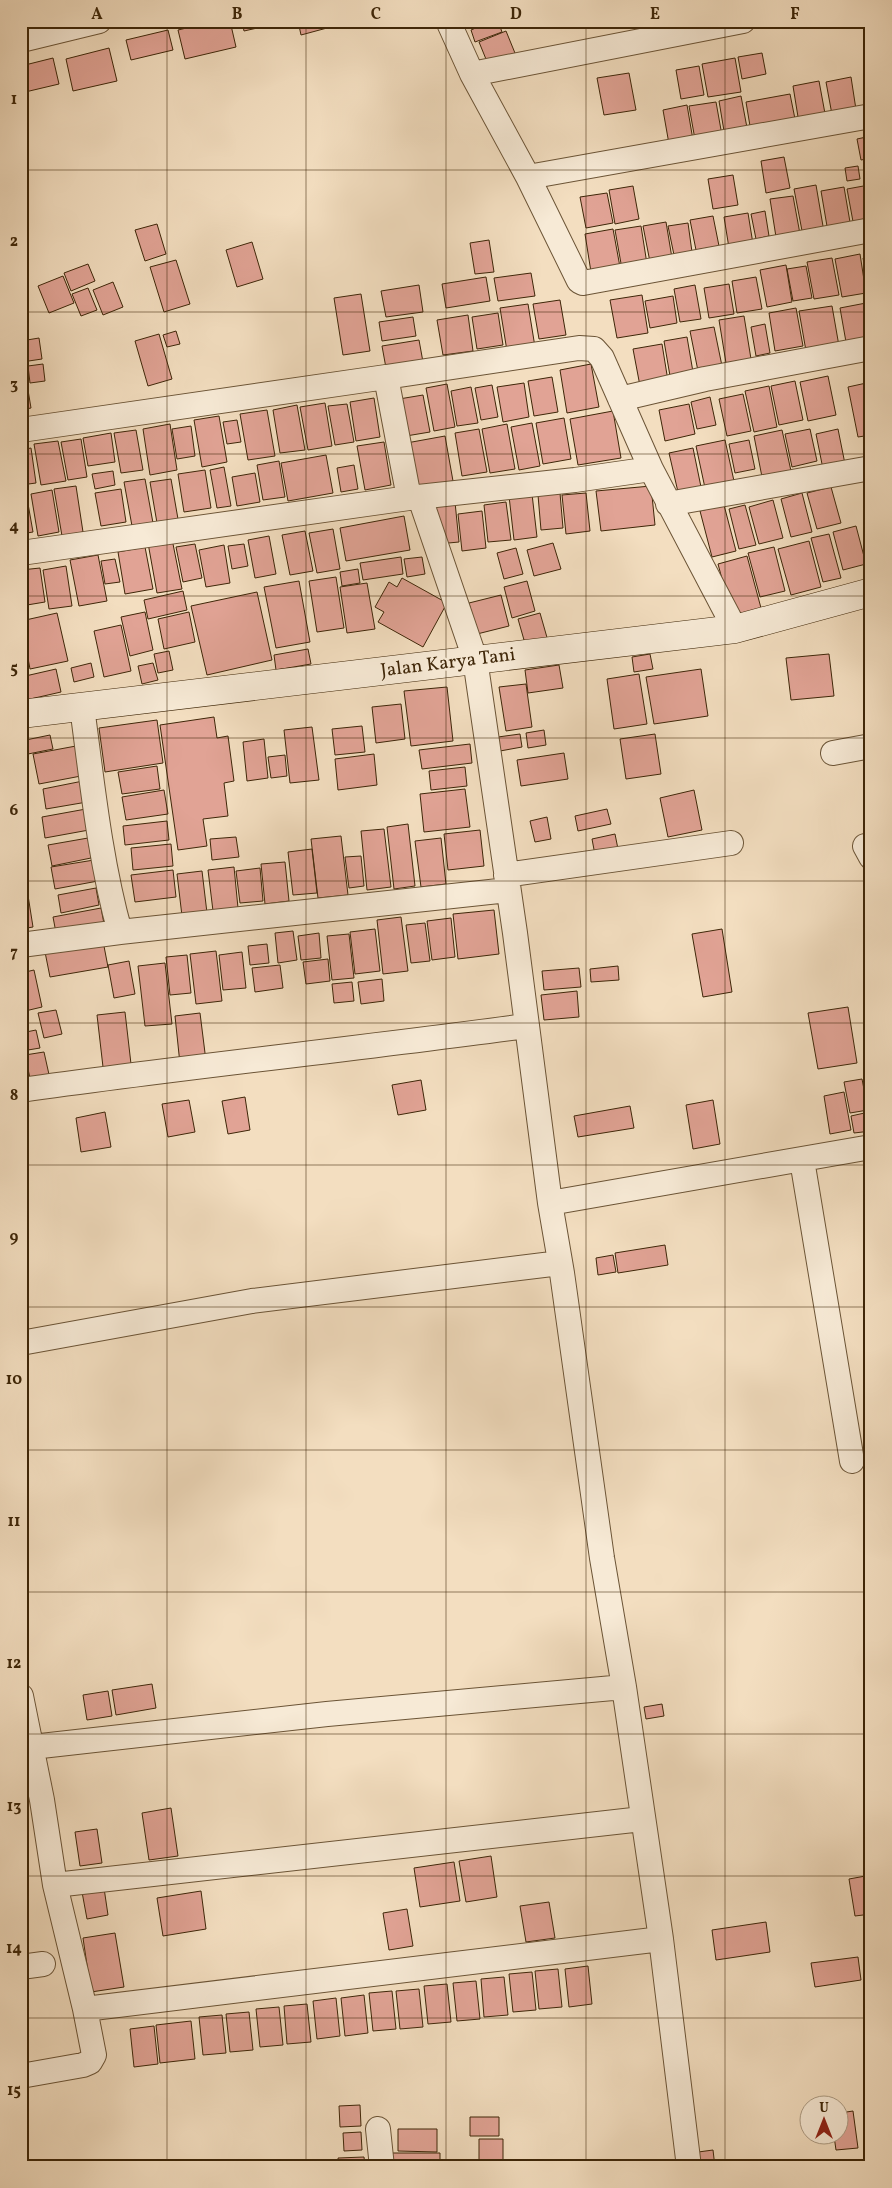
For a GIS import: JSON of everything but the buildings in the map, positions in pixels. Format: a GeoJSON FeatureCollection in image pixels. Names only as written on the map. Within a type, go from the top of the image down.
{"type":"FeatureCollection","features":[{"type":"Feature","properties":{"kind":"street"},"geometry":{"type":"LineString","coordinates":[[21,40],[100,21]]}},
{"type":"Feature","properties":{"kind":"street"},"geometry":{"type":"LineString","coordinates":[[448,21],[472,74],[528,177],[579,280],[583,283],[871,230]]}},
{"type":"Feature","properties":{"kind":"street"},"geometry":{"type":"LineString","coordinates":[[472,74],[743,21]]}},
{"type":"Feature","properties":{"kind":"street"},"geometry":{"type":"LineString","coordinates":[[528,177],[871,116]]}},
{"type":"Feature","properties":{"kind":"street"},"geometry":{"type":"LineString","coordinates":[[21,430],[588,348],[594,349],[602,358],[668,504],[735,629]]}},
{"type":"Feature","properties":{"kind":"street"},"geometry":{"type":"LineString","coordinates":[[620,399],[705,379],[871,348]]}},
{"type":"Feature","properties":{"kind":"street"},"geometry":{"type":"LineString","coordinates":[[386,377],[415,498],[475,659],[550,1203],[602,1558],[624,1688],[661,1939],[689,2167]]}},
{"type":"Feature","properties":{"kind":"street"},"geometry":{"type":"LineString","coordinates":[[668,504],[871,468]]}},
{"type":"Feature","properties":{"kind":"street"},"geometry":{"type":"LineString","coordinates":[[21,553],[415,498],[575,480],[651,469]]}},
{"type":"Feature","properties":{"kind":"street","name":"Jalan Karya Tani"},"geometry":{"type":"LineString","coordinates":[[21,714],[735,629],[871,592]]}},
{"type":"Feature","properties":{"kind":"street"},"geometry":{"type":"LineString","coordinates":[[82,707],[96,807],[114,913],[120,932]]}},
{"type":"Feature","properties":{"kind":"street"},"geometry":{"type":"LineString","coordinates":[[833,753],[871,746]]}},
{"type":"Feature","properties":{"kind":"street"},"geometry":{"type":"LineString","coordinates":[[21,945],[507,883],[731,843]]}},
{"type":"Feature","properties":{"kind":"street"},"geometry":{"type":"LineString","coordinates":[[871,845],[865,846],[871,857]]}},
{"type":"Feature","properties":{"kind":"street"},"geometry":{"type":"LineString","coordinates":[[21,1090],[160,1070],[414,1041],[526,1026]]}},
{"type":"Feature","properties":{"kind":"street"},"geometry":{"type":"LineString","coordinates":[[550,1203],[871,1147]]}},
{"type":"Feature","properties":{"kind":"street"},"geometry":{"type":"LineString","coordinates":[[802,1160],[852,1462]]}},
{"type":"Feature","properties":{"kind":"street"},"geometry":{"type":"LineString","coordinates":[[21,1343],[252,1301],[560,1264]]}},
{"type":"Feature","properties":{"kind":"street"},"geometry":{"type":"LineString","coordinates":[[32,1747],[327,1714],[624,1688]]}},
{"type":"Feature","properties":{"kind":"street"},"geometry":{"type":"LineString","coordinates":[[21,1696],[32,1747],[31,1801],[55,1885],[93,2049],[93,2059],[83,2065],[21,2076]]}},
{"type":"Feature","properties":{"kind":"street"},"geometry":{"type":"LineString","coordinates":[[55,1885],[642,1820]]}},
{"type":"Feature","properties":{"kind":"street"},"geometry":{"type":"LineString","coordinates":[[85,2009],[661,1939]]}},
{"type":"Feature","properties":{"kind":"street"},"geometry":{"type":"LineString","coordinates":[[378,2129],[382,2167]]}}]}
